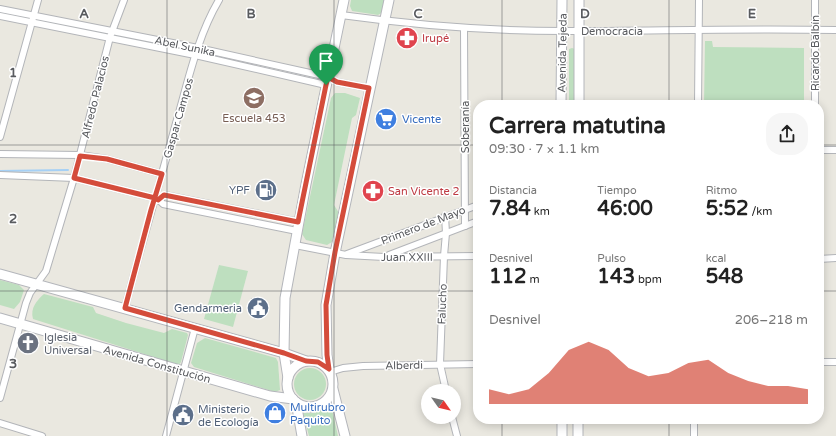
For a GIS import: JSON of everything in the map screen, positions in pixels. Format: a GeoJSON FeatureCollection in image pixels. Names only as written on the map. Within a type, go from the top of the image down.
{"type":"FeatureCollection","features":[{"type":"Feature","properties":{"kind":"main road"},"geometry":{"type":"LineString","coordinates":[[302,436],[294,401],[287,386],[288,378],[284,353],[285,298],[344,0]]}},
{"type":"Feature","properties":{"kind":"main road"},"geometry":{"type":"LineString","coordinates":[[344,436],[327,355],[326,305],[335,252],[389,0]]}},
{"type":"Feature","properties":{"kind":"main road","name":"Avenida Tejeda"},"geometry":{"type":"LineString","coordinates":[[561,100],[563,31],[562,0]]}},
{"type":"Feature","properties":{"kind":"main road","name":"Avenida Tejeda"},"geometry":{"type":"LineString","coordinates":[[579,0],[579,100]]}},
{"type":"Feature","properties":{"kind":"main road"},"geometry":{"type":"LineString","coordinates":[[0,274],[284,353],[306,361],[318,362],[330,371]]}},
{"type":"Feature","properties":{"kind":"main road","name":"Avenida Constitución"},"geometry":{"type":"LineString","coordinates":[[0,318],[183,372],[270,396],[294,401]]}},
{"type":"Feature","properties":{"kind":"main road"},"geometry":{"type":"LineString","coordinates":[[288,378],[292,370],[298,364],[306,361]]}},
{"type":"Feature","properties":{"kind":"main road"},"geometry":{"type":"LineString","coordinates":[[294,401],[303,406],[318,406],[325,402],[333,389]]}},
{"type":"Feature","properties":{"kind":"main road"},"geometry":{"type":"LineString","coordinates":[[562,424],[562,436]]}},
{"type":"Feature","properties":{"kind":"main road"},"geometry":{"type":"LineString","coordinates":[[578,424],[578,436]]}},
{"type":"Feature","properties":{"kind":"street"},"geometry":{"type":"LineString","coordinates":[[0,137],[38,0]]}},
{"type":"Feature","properties":{"kind":"street","name":"Alfredo Palacios"},"geometry":{"type":"LineString","coordinates":[[0,398],[26,302],[46,271],[74,178],[111,34],[124,0]]}},
{"type":"Feature","properties":{"kind":"street","name":"Gaspar Campos"},"geometry":{"type":"LineString","coordinates":[[125,308],[157,199],[162,174],[197,51],[211,13],[219,0]]}},
{"type":"Feature","properties":{"kind":"street"},"geometry":{"type":"LineString","coordinates":[[698,100],[699,0]]}},
{"type":"Feature","properties":{"kind":"street","name":"Ricardo Balbín"},"geometry":{"type":"LineString","coordinates":[[815,0],[815,100]]}},
{"type":"Feature","properties":{"kind":"street","name":"Abel Sunika"},"geometry":{"type":"LineString","coordinates":[[0,9],[111,34],[197,51],[327,81],[369,88]]}},
{"type":"Feature","properties":{"kind":"street","name":"Democracia"},"geometry":{"type":"LineString","coordinates":[[341,15],[385,21],[464,28],[563,31],[836,30]]}},
{"type":"Feature","properties":{"kind":"street","name":"Abel Sunika"},"geometry":{"type":"LineString","coordinates":[[0,16],[111,34]]}},
{"type":"Feature","properties":{"kind":"street","name":"Soberanía"},"geometry":{"type":"LineString","coordinates":[[464,28],[465,226]]}},
{"type":"Feature","properties":{"kind":"street"},"geometry":{"type":"LineString","coordinates":[[824,150],[836,150]]}},
{"type":"Feature","properties":{"kind":"street"},"geometry":{"type":"LineString","coordinates":[[0,154],[80,156],[107,159],[162,174]]}},
{"type":"Feature","properties":{"kind":"street"},"geometry":{"type":"LineString","coordinates":[[0,175],[74,178],[157,199],[163,204],[282,228],[298,227]]}},
{"type":"Feature","properties":{"kind":"street"},"geometry":{"type":"LineString","coordinates":[[157,199],[164,195],[298,227]]}},
{"type":"Feature","properties":{"kind":"street","name":"Primero de Mayo"},"geometry":{"type":"LineString","coordinates":[[346,255],[473,206]]}},
{"type":"Feature","properties":{"kind":"street","name":"Falucho"},"geometry":{"type":"LineString","coordinates":[[444,384],[440,364],[446,233],[445,216]]}},
{"type":"Feature","properties":{"kind":"street","name":"Primero de Mayo"},"geometry":{"type":"LineString","coordinates":[[384,257],[473,223]]}},
{"type":"Feature","properties":{"kind":"street","name":"Juan XXIII"},"geometry":{"type":"LineString","coordinates":[[295,244],[346,255],[384,257],[473,256]]}},
{"type":"Feature","properties":{"kind":"street"},"geometry":{"type":"LineString","coordinates":[[824,259],[836,258]]}},
{"type":"Feature","properties":{"kind":"street"},"geometry":{"type":"LineString","coordinates":[[166,436],[195,328]]}},
{"type":"Feature","properties":{"kind":"street"},"geometry":{"type":"LineString","coordinates":[[824,362],[836,362]]}},
{"type":"Feature","properties":{"kind":"street","name":"Alberdi"},"geometry":{"type":"LineString","coordinates":[[330,371],[363,366],[473,364]]}},
{"type":"Feature","properties":{"kind":"street"},"geometry":{"type":"LineString","coordinates":[[0,423],[42,436]]}},
{"type":"Feature","properties":{"kind":"street"},"geometry":{"type":"LineString","coordinates":[[454,424],[457,436]]}},
{"type":"Feature","properties":{"kind":"street"},"geometry":{"type":"LineString","coordinates":[[694,424],[694,436]]}},
{"type":"Feature","properties":{"kind":"green space"},"geometry":{"type":"Polygon","coordinates":[[[351,0],[385,0],[383,12],[378,15],[352,11],[350,6],[351,0]]]}},
{"type":"Feature","properties":{"kind":"green space"},"geometry":{"type":"Polygon","coordinates":[[[705,41],[712,41],[713,47],[804,48],[804,100],[704,100],[705,41]]]}},
{"type":"Feature","properties":{"kind":"green space"},"geometry":{"type":"Polygon","coordinates":[[[569,49],[575,49],[574,100],[569,100],[569,49]]]}},
{"type":"Feature","properties":{"kind":"green space"},"geometry":{"type":"Polygon","coordinates":[[[335,93],[345,93],[360,98],[356,115],[352,118],[334,205],[339,213],[332,242],[327,245],[306,240],[302,234],[331,98],[335,93]]]}},
{"type":"Feature","properties":{"kind":"green space"},"geometry":{"type":"Polygon","coordinates":[[[219,265],[248,271],[233,327],[204,319],[219,265]]]}},
{"type":"Feature","properties":{"kind":"green space"},"geometry":{"type":"Polygon","coordinates":[[[0,280],[19,285],[24,290],[20,302],[14,309],[0,305],[0,280]]]}},
{"type":"Feature","properties":{"kind":"green space"},"geometry":{"type":"Polygon","coordinates":[[[44,294],[93,307],[96,313],[126,323],[164,333],[172,329],[187,333],[188,335],[181,362],[179,365],[33,319],[33,308],[44,294]]]}},
{"type":"Feature","properties":{"kind":"green space"},"geometry":{"type":"Polygon","coordinates":[[[205,338],[276,358],[278,362],[280,390],[275,392],[194,367],[191,363],[197,343],[205,338]]]}},
{"type":"Feature","properties":{"kind":"green space"},"geometry":{"type":"Polygon","coordinates":[[[310,368],[321,373],[326,384],[321,395],[310,400],[299,395],[294,384],[299,373],[310,368]]]}},
{"type":"Feature","properties":{"kind":"green space"},"geometry":{"type":"Polygon","coordinates":[[[331,405],[338,436],[309,436],[303,413],[315,413],[331,405]]]}},
{"type":"Feature","properties":{"kind":"waterway"},"geometry":{"type":"LineString","coordinates":[[0,171],[68,170]]}},
{"type":"Feature","properties":{"kind":"place","name":"Irupé"},"geometry":{"type":"Point","coordinates":[407,38]}},
{"type":"Feature","properties":{"kind":"place","name":"Escuela 453"},"geometry":{"type":"Point","coordinates":[254,98]}},
{"type":"Feature","properties":{"kind":"place","name":"Vicente"},"geometry":{"type":"Point","coordinates":[386,119]}},
{"type":"Feature","properties":{"kind":"place","name":"YPF"},"geometry":{"type":"Point","coordinates":[266,190]}},
{"type":"Feature","properties":{"kind":"place","name":"San Vicente 2"},"geometry":{"type":"Point","coordinates":[373,191]}},
{"type":"Feature","properties":{"kind":"place","name":"Gendarmeria"},"geometry":{"type":"Point","coordinates":[258,308]}},
{"type":"Feature","properties":{"kind":"place","name":"Iglesia Universal"},"geometry":{"type":"Point","coordinates":[28,343]}},
{"type":"Feature","properties":{"kind":"place","name":"Multirubro Paquito"},"geometry":{"type":"Point","coordinates":[275,413]}},
{"type":"Feature","properties":{"kind":"place","name":"Ministerio de Ecología"},"geometry":{"type":"Point","coordinates":[183,415]}},
{"type":"Feature","properties":{"kind":"route"},"geometry":{"type":"LineString","coordinates":[[326,85],[298,222],[164,195],[158,200],[155,198],[74,178],[80,156],[107,159],[162,174],[155,198],[151,210],[125,308],[284,353],[306,361],[318,362],[329,369],[327,355],[326,305],[335,252],[369,88],[337,82],[328,77],[326,85]]}}]}
